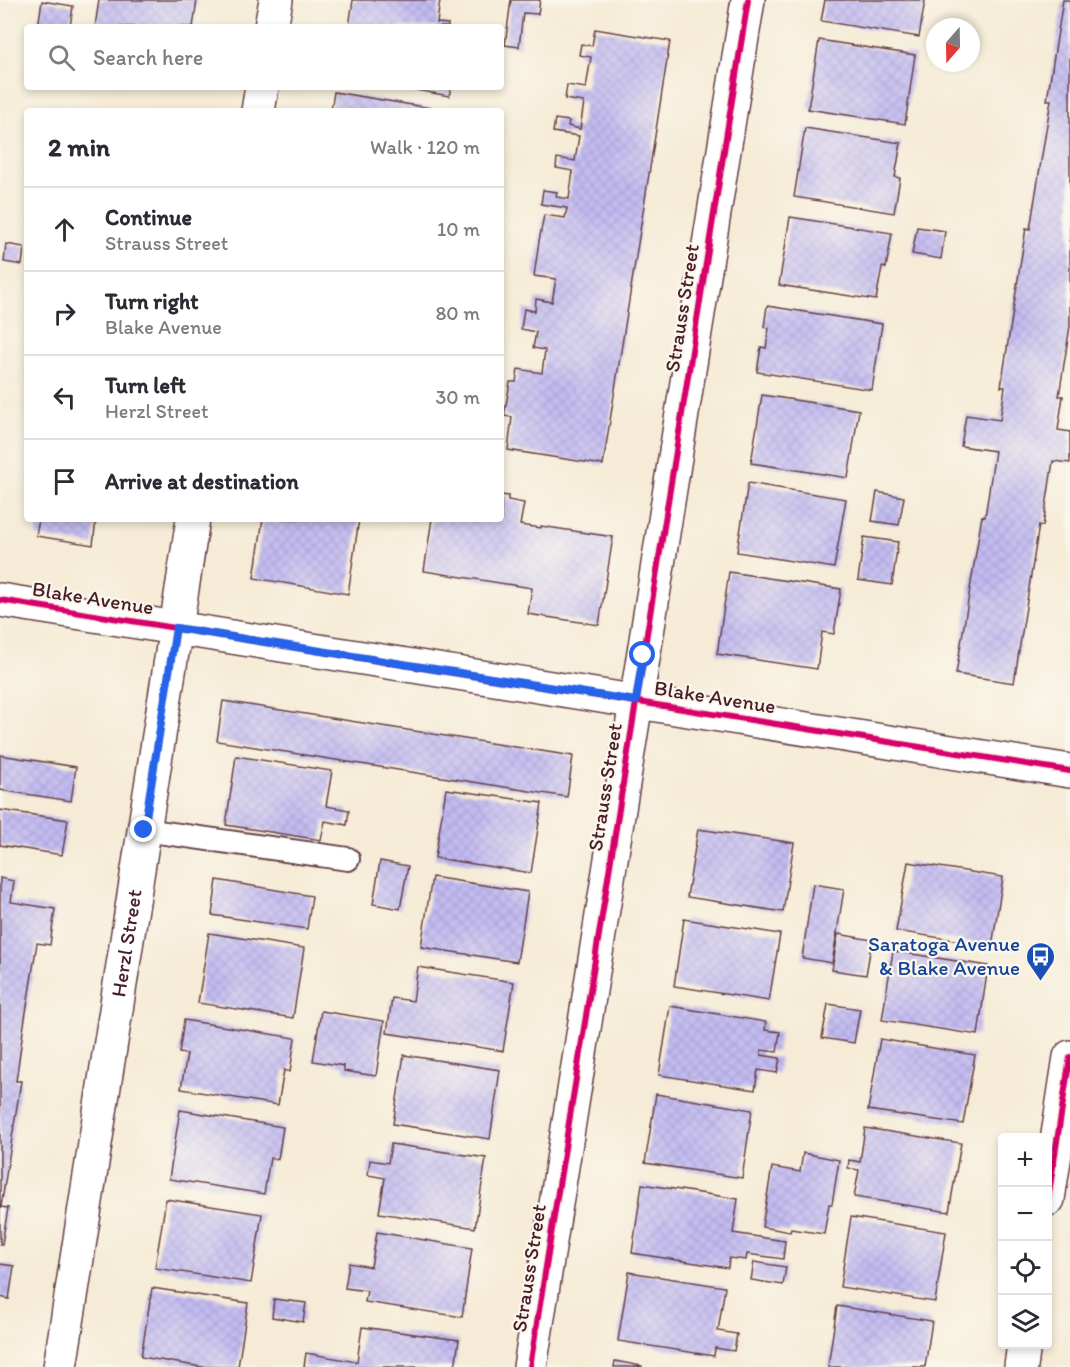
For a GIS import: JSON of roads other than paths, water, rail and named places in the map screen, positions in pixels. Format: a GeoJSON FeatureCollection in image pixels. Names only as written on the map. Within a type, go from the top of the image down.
{"type":"FeatureCollection","features":[{"type":"Feature","properties":{"kind":"street"},"geometry":{"type":"LineString","coordinates":[[272,24],[276,0]]}},
{"type":"Feature","properties":{"kind":"street","name":"Strauss Street"},"geometry":{"type":"LineString","coordinates":[[530,1367],[748,0]]}},
{"type":"Feature","properties":{"kind":"street"},"geometry":{"type":"LineString","coordinates":[[258,108],[262,90]]}},
{"type":"Feature","properties":{"kind":"street","name":"Herzl Street"},"geometry":{"type":"LineString","coordinates":[[60,1367],[193,522]]}},
{"type":"Feature","properties":{"kind":"street","name":"Blake Avenue"},"geometry":{"type":"LineString","coordinates":[[0,600],[1070,771]]}},
{"type":"Feature","properties":{"kind":"street"},"geometry":{"type":"LineString","coordinates":[[1049,1187],[1070,1057]]}},
{"type":"Feature","properties":{"kind":"street"},"geometry":{"type":"LineString","coordinates":[[1021,1367],[1023,1349]]}},
{"type":"Feature","properties":{"kind":"lane"},"geometry":{"type":"LineString","coordinates":[[144,830],[348,859]]}},
{"type":"Feature","properties":{"kind":"place","name":"Saratoga Avenue & Blake Avenue"},"geometry":{"type":"Point","coordinates":[1041,982]}}]}
